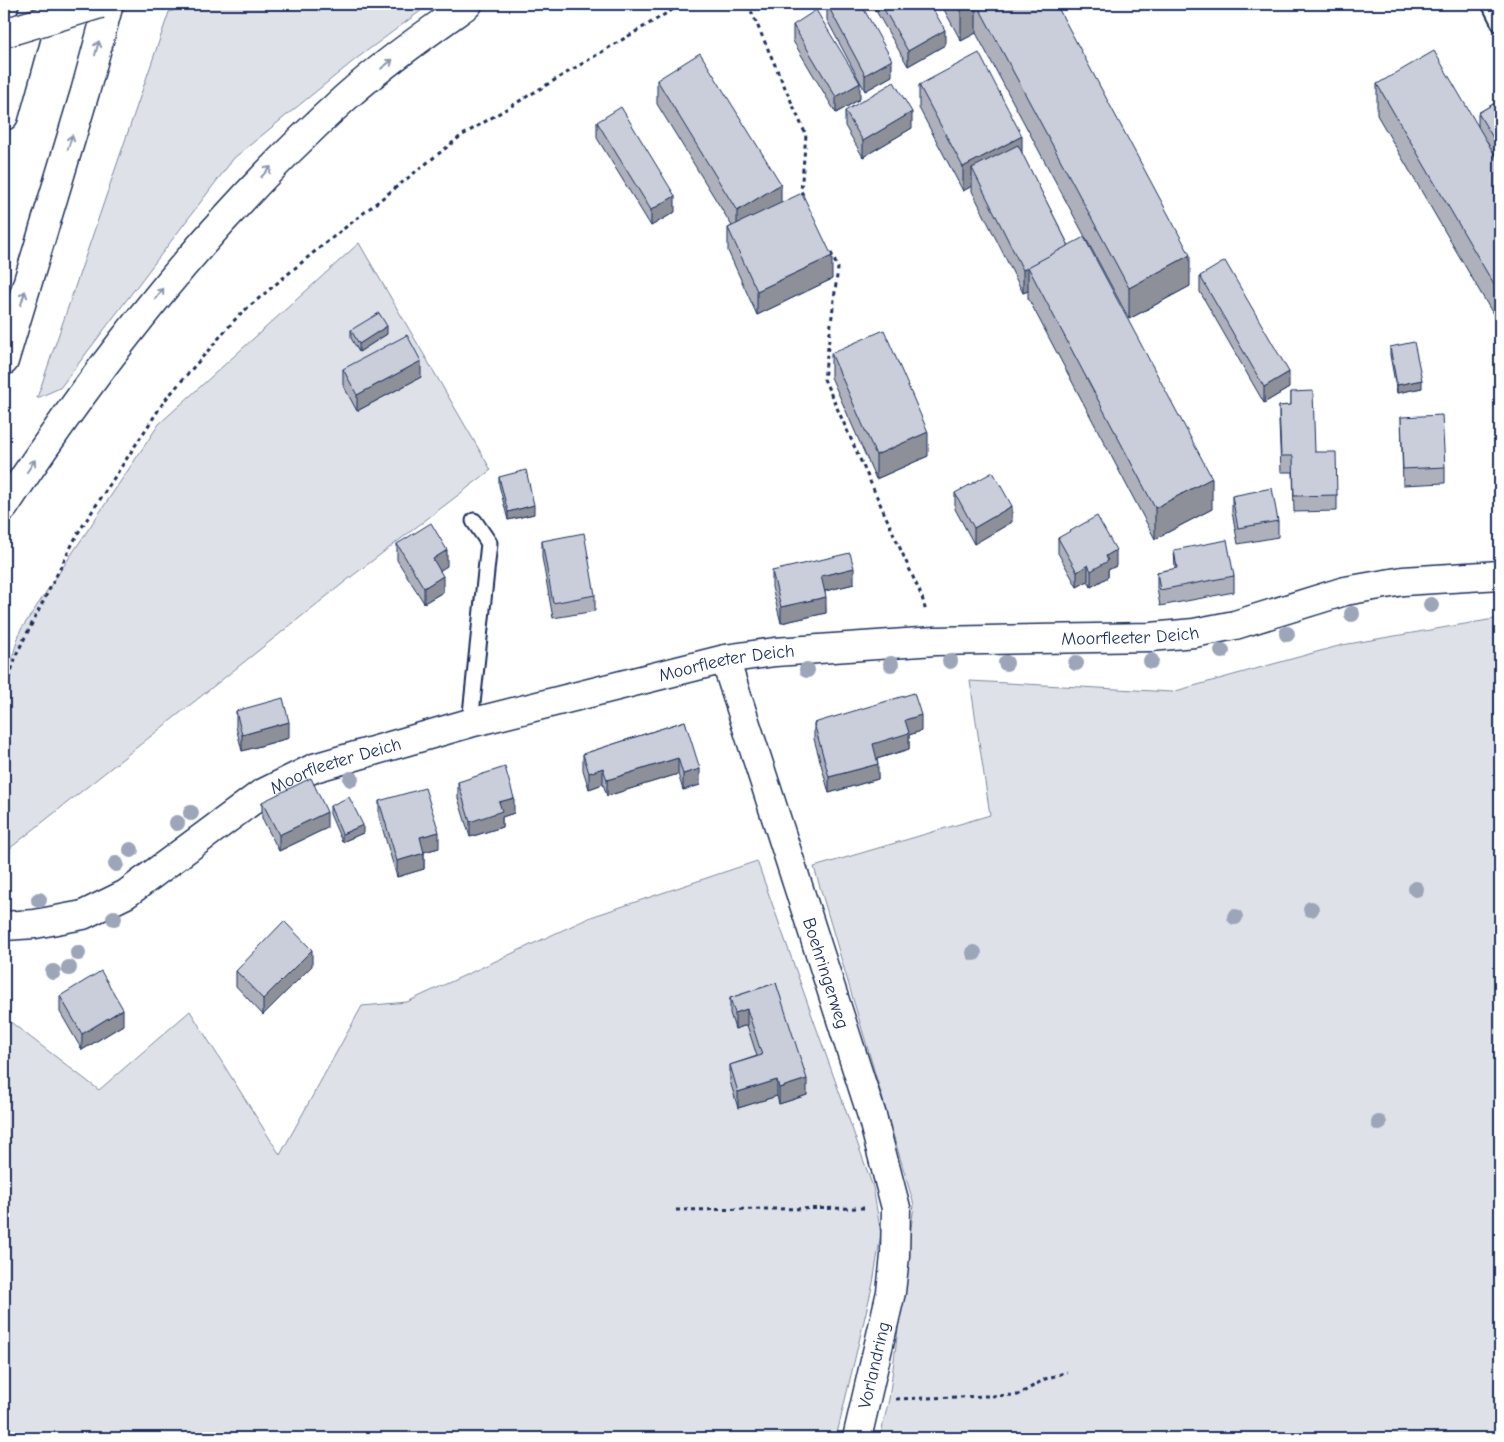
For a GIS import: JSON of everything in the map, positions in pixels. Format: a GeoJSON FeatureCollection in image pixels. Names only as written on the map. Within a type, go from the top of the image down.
{"type":"FeatureCollection","features":[{"type":"Feature","properties":{"kind":"main road"},"geometry":{"type":"LineString","coordinates":[[4,116],[35,4]]}},
{"type":"Feature","properties":{"kind":"main road"},"geometry":{"type":"LineString","coordinates":[[4,33],[100,4]]}},
{"type":"Feature","properties":{"kind":"main road"},"geometry":{"type":"LineString","coordinates":[[4,361],[85,92],[108,4]]}},
{"type":"Feature","properties":{"kind":"main road"},"geometry":{"type":"LineString","coordinates":[[4,507],[65,417],[205,238],[270,168],[346,96],[468,4]]}},
{"type":"Feature","properties":{"kind":"main road","name":"Moorfleeter Deich"},"geometry":{"type":"LineString","coordinates":[[4,926],[36,924],[82,914],[126,894],[260,794],[314,768],[470,722],[725,659],[775,652],[935,641],[1151,637],[1194,634],[1235,625],[1345,591],[1402,581],[1500,574]]}},
{"type":"Feature","properties":{"kind":"main road","name":"Boehringerweg"},"geometry":{"type":"LineString","coordinates":[[725,659],[872,1116],[896,1208],[895,1256],[891,1292]]}},
{"type":"Feature","properties":{"kind":"main road","name":"Vorlandring"},"geometry":{"type":"LineString","coordinates":[[857,1438],[891,1292]]}},
{"type":"Feature","properties":{"kind":"lane"},"geometry":{"type":"LineString","coordinates":[[1490,4],[1500,24]]}},
{"type":"Feature","properties":{"kind":"lane"},"geometry":{"type":"LineString","coordinates":[[470,722],[489,543],[474,521]]}},
{"type":"Feature","properties":{"kind":"path"},"geometry":{"type":"LineString","coordinates":[[4,693],[17,653],[78,533],[165,400],[239,315],[313,253],[461,136],[682,4]]}},
{"type":"Feature","properties":{"kind":"path"},"geometry":{"type":"LineString","coordinates":[[748,4],[806,135],[801,192],[805,200]]}},
{"type":"Feature","properties":{"kind":"path"},"geometry":{"type":"LineString","coordinates":[[830,251],[838,268],[824,379],[922,597],[935,641]]}},
{"type":"Feature","properties":{"kind":"path"},"geometry":{"type":"LineString","coordinates":[[676,1210],[896,1208]]}},
{"type":"Feature","properties":{"kind":"path"},"geometry":{"type":"LineString","coordinates":[[866,1399],[1018,1395],[1044,1379],[1067,1372]]}},
{"type":"Feature","properties":{"kind":"shaded area"},"geometry":{"type":"Polygon","coordinates":[[[194,4],[430,4],[356,59],[234,158],[60,388],[37,398],[169,12],[194,4]]]}},
{"type":"Feature","properties":{"kind":"shaded area"},"geometry":{"type":"Polygon","coordinates":[[[359,243],[491,470],[351,577],[4,853],[4,686],[20,631],[159,424],[359,243]]]}},
{"type":"Feature","properties":{"kind":"shaded area"},"geometry":{"type":"Polygon","coordinates":[[[1500,618],[1500,1438],[880,1438],[889,1399],[914,1205],[814,867],[990,815],[970,681],[1172,692],[1342,645],[1500,618]]]}},
{"type":"Feature","properties":{"kind":"shaded area"},"geometry":{"type":"Polygon","coordinates":[[[757,861],[873,1187],[881,1234],[873,1283],[836,1438],[4,1438],[4,1017],[99,1090],[190,1011],[280,1155],[362,1006],[407,1002],[591,917],[757,861]]]}},
{"type":"Feature","properties":{"kind":"building"},"geometry":{"type":"Polygon","coordinates":[[[827,4],[861,4],[892,60],[865,75],[827,4]]]}},
{"type":"Feature","properties":{"kind":"building"},"geometry":{"type":"Polygon","coordinates":[[[881,4],[930,4],[945,30],[908,51],[881,4]]]}},
{"type":"Feature","properties":{"kind":"building"},"geometry":{"type":"Polygon","coordinates":[[[957,4],[974,4],[961,10],[957,4]]]}},
{"type":"Feature","properties":{"kind":"building"},"geometry":{"type":"Polygon","coordinates":[[[977,4],[1056,4],[1190,255],[1129,288],[977,4]]]}},
{"type":"Feature","properties":{"kind":"building"},"geometry":{"type":"Polygon","coordinates":[[[816,10],[860,83],[836,97],[793,25],[816,10]]]}},
{"type":"Feature","properties":{"kind":"building"},"geometry":{"type":"Polygon","coordinates":[[[1434,51],[1500,164],[1500,295],[1377,84],[1434,51]]]}},
{"type":"Feature","properties":{"kind":"building"},"geometry":{"type":"Polygon","coordinates":[[[700,53],[781,184],[737,211],[657,80],[700,53]]]}},
{"type":"Feature","properties":{"kind":"building"},"geometry":{"type":"Polygon","coordinates":[[[979,53],[1022,136],[963,167],[919,85],[979,53]]]}},
{"type":"Feature","properties":{"kind":"building"},"geometry":{"type":"Polygon","coordinates":[[[894,82],[912,112],[863,141],[845,111],[894,82]]]}},
{"type":"Feature","properties":{"kind":"building"},"geometry":{"type":"Polygon","coordinates":[[[1500,100],[1500,149],[1478,113],[1500,100]]]}},
{"type":"Feature","properties":{"kind":"building"},"geometry":{"type":"Polygon","coordinates":[[[621,107],[675,196],[651,210],[597,122],[621,107]]]}},
{"type":"Feature","properties":{"kind":"building"},"geometry":{"type":"Polygon","coordinates":[[[1018,145],[1069,246],[1023,270],[972,168],[1018,145]]]}},
{"type":"Feature","properties":{"kind":"building"},"geometry":{"type":"Polygon","coordinates":[[[802,193],[832,256],[757,291],[728,228],[802,193]]]}},
{"type":"Feature","properties":{"kind":"building"},"geometry":{"type":"Polygon","coordinates":[[[1084,237],[1212,478],[1155,508],[1028,267],[1084,237]]]}},
{"type":"Feature","properties":{"kind":"building"},"geometry":{"type":"Polygon","coordinates":[[[1225,261],[1289,372],[1264,387],[1200,276],[1225,261]]]}},
{"type":"Feature","properties":{"kind":"building"},"geometry":{"type":"Polygon","coordinates":[[[379,313],[387,326],[359,344],[351,330],[379,313]]]}},
{"type":"Feature","properties":{"kind":"building"},"geometry":{"type":"Polygon","coordinates":[[[884,330],[928,432],[876,455],[831,353],[884,330]]]}},
{"type":"Feature","properties":{"kind":"building"},"geometry":{"type":"Polygon","coordinates":[[[407,335],[421,361],[357,395],[343,369],[407,335]]]}},
{"type":"Feature","properties":{"kind":"building"},"geometry":{"type":"Polygon","coordinates":[[[1414,342],[1422,380],[1397,385],[1390,347],[1414,342]]]}},
{"type":"Feature","properties":{"kind":"building"},"geometry":{"type":"Polygon","coordinates":[[[1313,391],[1315,452],[1336,452],[1337,495],[1294,496],[1293,456],[1281,456],[1279,406],[1291,405],[1291,392],[1313,391]]]}},
{"type":"Feature","properties":{"kind":"building"},"geometry":{"type":"Polygon","coordinates":[[[1442,415],[1445,467],[1403,469],[1401,417],[1442,415]]]}},
{"type":"Feature","properties":{"kind":"building"},"geometry":{"type":"Polygon","coordinates":[[[526,470],[534,505],[508,512],[499,477],[526,470]]]}},
{"type":"Feature","properties":{"kind":"building"},"geometry":{"type":"Polygon","coordinates":[[[993,472],[1012,506],[974,528],[955,493],[993,472]]]}},
{"type":"Feature","properties":{"kind":"building"},"geometry":{"type":"Polygon","coordinates":[[[1272,488],[1278,521],[1238,528],[1232,496],[1272,488]]]}},
{"type":"Feature","properties":{"kind":"building"},"geometry":{"type":"Polygon","coordinates":[[[1097,516],[1116,550],[1106,556],[1108,561],[1091,571],[1088,565],[1077,572],[1058,538],[1097,516]]]}},
{"type":"Feature","properties":{"kind":"building"},"geometry":{"type":"Polygon","coordinates":[[[431,523],[447,550],[433,559],[443,576],[424,588],[397,544],[431,523]]]}},
{"type":"Feature","properties":{"kind":"building"},"geometry":{"type":"Polygon","coordinates":[[[584,533],[595,595],[553,603],[542,541],[584,533]]]}},
{"type":"Feature","properties":{"kind":"building"},"geometry":{"type":"Polygon","coordinates":[[[1227,540],[1234,576],[1160,590],[1157,572],[1177,568],[1174,550],[1227,540]]]}},
{"type":"Feature","properties":{"kind":"building"},"geometry":{"type":"Polygon","coordinates":[[[850,553],[854,568],[821,576],[826,597],[781,607],[772,571],[850,553]]]}},
{"type":"Feature","properties":{"kind":"building"},"geometry":{"type":"Polygon","coordinates":[[[914,693],[921,715],[905,720],[909,733],[873,744],[878,764],[829,777],[814,723],[914,693]]]}},
{"type":"Feature","properties":{"kind":"building"},"geometry":{"type":"Polygon","coordinates":[[[283,698],[289,722],[242,735],[236,711],[283,698]]]}},
{"type":"Feature","properties":{"kind":"building"},"geometry":{"type":"Polygon","coordinates":[[[685,721],[700,769],[683,774],[678,758],[607,780],[603,768],[589,773],[583,754],[685,721]]]}},
{"type":"Feature","properties":{"kind":"building"},"geometry":{"type":"Polygon","coordinates":[[[505,767],[514,798],[499,802],[502,811],[470,822],[458,782],[505,767]]]}},
{"type":"Feature","properties":{"kind":"building"},"geometry":{"type":"Polygon","coordinates":[[[311,778],[327,812],[279,835],[262,802],[311,778]]]}},
{"type":"Feature","properties":{"kind":"building"},"geometry":{"type":"Polygon","coordinates":[[[425,788],[439,832],[420,837],[424,853],[397,861],[379,801],[425,788]]]}},
{"type":"Feature","properties":{"kind":"building"},"geometry":{"type":"Polygon","coordinates":[[[349,797],[363,825],[342,834],[330,806],[349,797]]]}},
{"type":"Feature","properties":{"kind":"building"},"geometry":{"type":"Polygon","coordinates":[[[284,921],[312,950],[263,999],[236,971],[284,921]]]}},
{"type":"Feature","properties":{"kind":"building"},"geometry":{"type":"Polygon","coordinates":[[[101,971],[123,1009],[82,1034],[60,996],[101,971]]]}},
{"type":"Feature","properties":{"kind":"building"},"geometry":{"type":"Polygon","coordinates":[[[776,983],[807,1079],[779,1088],[777,1080],[738,1092],[730,1065],[762,1055],[747,1009],[735,1013],[730,998],[776,983]]]}}]}
